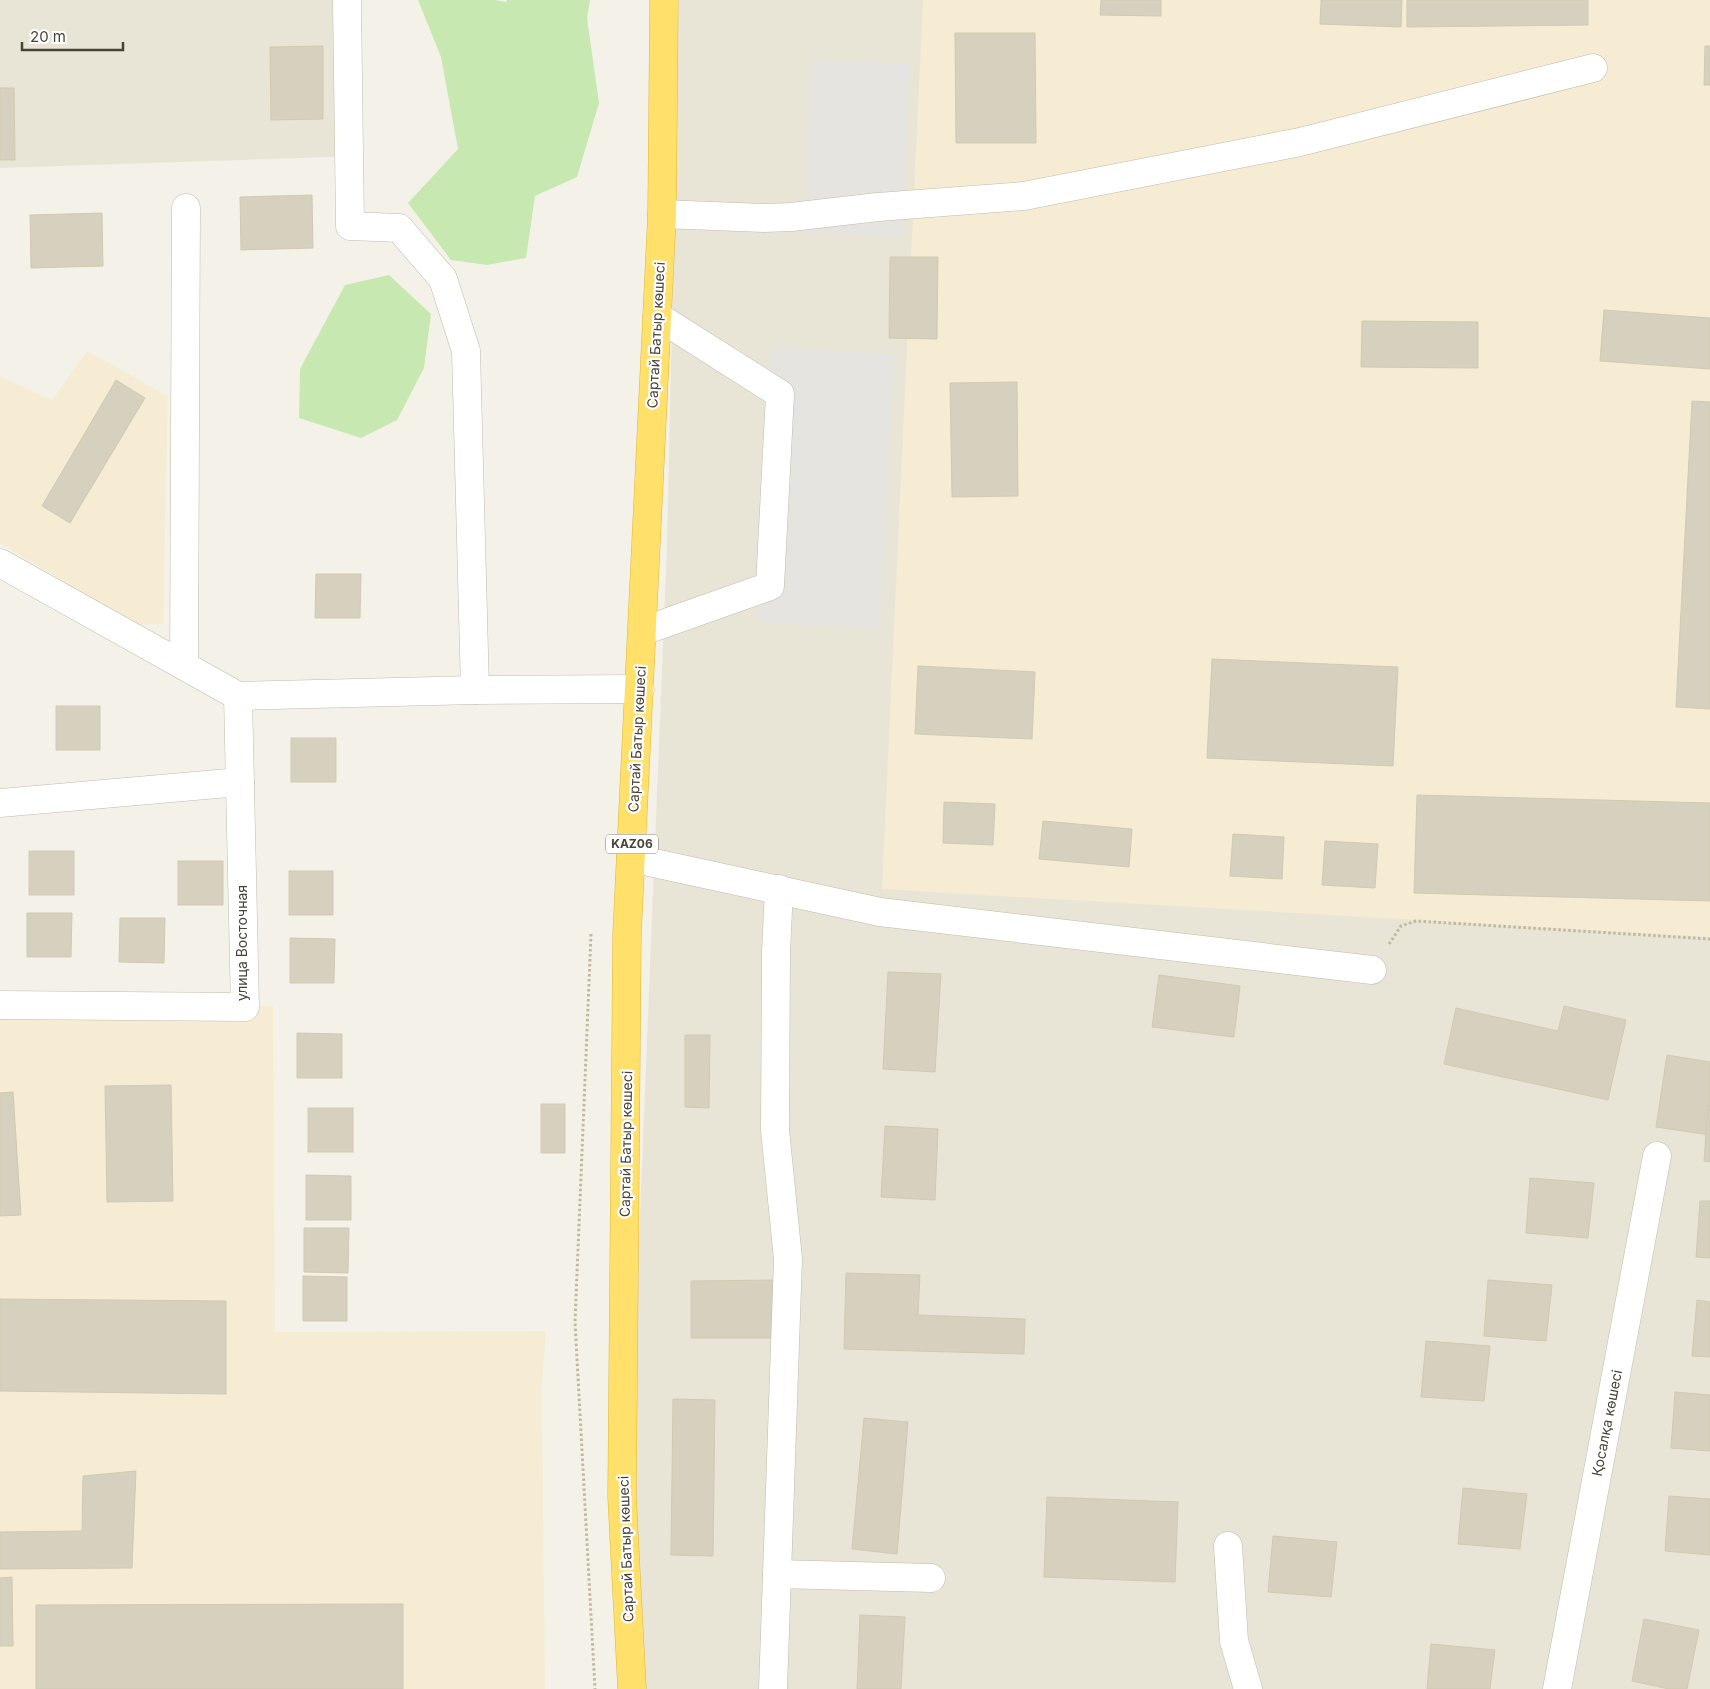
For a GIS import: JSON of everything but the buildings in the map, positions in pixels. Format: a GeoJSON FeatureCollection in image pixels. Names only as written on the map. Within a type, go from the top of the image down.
{"type":"FeatureCollection","features":[{"type":"Feature","properties":{"kind":"highway","name":"Сартай Батыр көшесі"},"geometry":{"type":"LineString","coordinates":[[632,1689],[622,1497],[628,934],[662,214],[664,0]]}},
{"type":"Feature","properties":{"kind":"street"},"geometry":{"type":"LineString","coordinates":[[347,0],[350,226],[399,228],[443,279],[466,351],[475,690]]}},
{"type":"Feature","properties":{"kind":"street"},"geometry":{"type":"LineString","coordinates":[[662,214],[791,217],[878,206],[1024,196],[1300,142],[1594,68]]}},
{"type":"Feature","properties":{"kind":"street"},"geometry":{"type":"LineString","coordinates":[[184,666],[186,208]]}},
{"type":"Feature","properties":{"kind":"street"},"geometry":{"type":"LineString","coordinates":[[643,631],[770,586],[780,394],[657,316]]}},
{"type":"Feature","properties":{"kind":"street"},"geometry":{"type":"LineString","coordinates":[[0,563],[238,696],[475,690],[640,689]]}},
{"type":"Feature","properties":{"kind":"street","name":"улица Восточная"},"geometry":{"type":"LineString","coordinates":[[0,1005],[245,1007],[238,696]]}},
{"type":"Feature","properties":{"kind":"street"},"geometry":{"type":"LineString","coordinates":[[0,803],[240,782]]}},
{"type":"Feature","properties":{"kind":"street"},"geometry":{"type":"LineString","coordinates":[[631,858],[880,912],[1372,970]]}},
{"type":"Feature","properties":{"kind":"street"},"geometry":{"type":"LineString","coordinates":[[773,1689],[788,1259],[776,1130],[776,952],[779,889]]}},
{"type":"Feature","properties":{"kind":"street","name":"Қосалқа көшесі"},"geometry":{"type":"LineString","coordinates":[[1556,1689],[1657,1156]]}},
{"type":"Feature","properties":{"kind":"street"},"geometry":{"type":"LineString","coordinates":[[1228,1546],[1234,1641],[1248,1689]]}},
{"type":"Feature","properties":{"kind":"street"},"geometry":{"type":"LineString","coordinates":[[778,1574],[931,1578]]}},
{"type":"Feature","properties":{"kind":"path"},"geometry":{"type":"LineString","coordinates":[[1372,970],[1401,926],[1416,921],[1710,939]]}},
{"type":"Feature","properties":{"kind":"path"},"geometry":{"type":"LineString","coordinates":[[591,934],[575,1322],[595,1689]]}},
{"type":"Feature","properties":{"kind":"shaded area"},"geometry":{"type":"Polygon","coordinates":[[[0,0],[358,0],[360,156],[0,168],[0,0]]]}},
{"type":"Feature","properties":{"kind":"shaded area"},"geometry":{"type":"Polygon","coordinates":[[[679,0],[1710,0],[1710,1689],[637,1689],[629,1488],[667,545],[679,0]]]}},
{"type":"Feature","properties":{"kind":"shaded area"},"geometry":{"type":"Polygon","coordinates":[[[923,0],[1710,0],[1710,937],[882,889],[923,0]]]}},
{"type":"Feature","properties":{"kind":"shaded area"},"geometry":{"type":"Polygon","coordinates":[[[811,60],[910,64],[903,237],[804,233],[811,60]]]}},
{"type":"Feature","properties":{"kind":"shaded area"},"geometry":{"type":"Polygon","coordinates":[[[771,347],[895,354],[879,629],[756,622],[771,347]]]}},
{"type":"Feature","properties":{"kind":"shaded area"},"geometry":{"type":"Polygon","coordinates":[[[87,351],[168,396],[163,624],[136,625],[0,543],[0,376],[52,400],[87,351]]]}},
{"type":"Feature","properties":{"kind":"shaded area"},"geometry":{"type":"Polygon","coordinates":[[[0,1005],[273,1006],[275,1332],[546,1331],[542,1388],[545,1689],[0,1689],[0,1005]]]}},
{"type":"Feature","properties":{"kind":"green space"},"geometry":{"type":"Polygon","coordinates":[[[418,0],[495,0],[506,2],[507,0],[590,0],[587,18],[599,103],[577,177],[535,196],[526,258],[487,265],[451,260],[408,203],[458,149],[441,57],[418,0]]]}},
{"type":"Feature","properties":{"kind":"green space"},"geometry":{"type":"Polygon","coordinates":[[[389,275],[431,314],[424,368],[397,420],[361,438],[299,418],[300,369],[345,285],[389,275]]]}}]}
